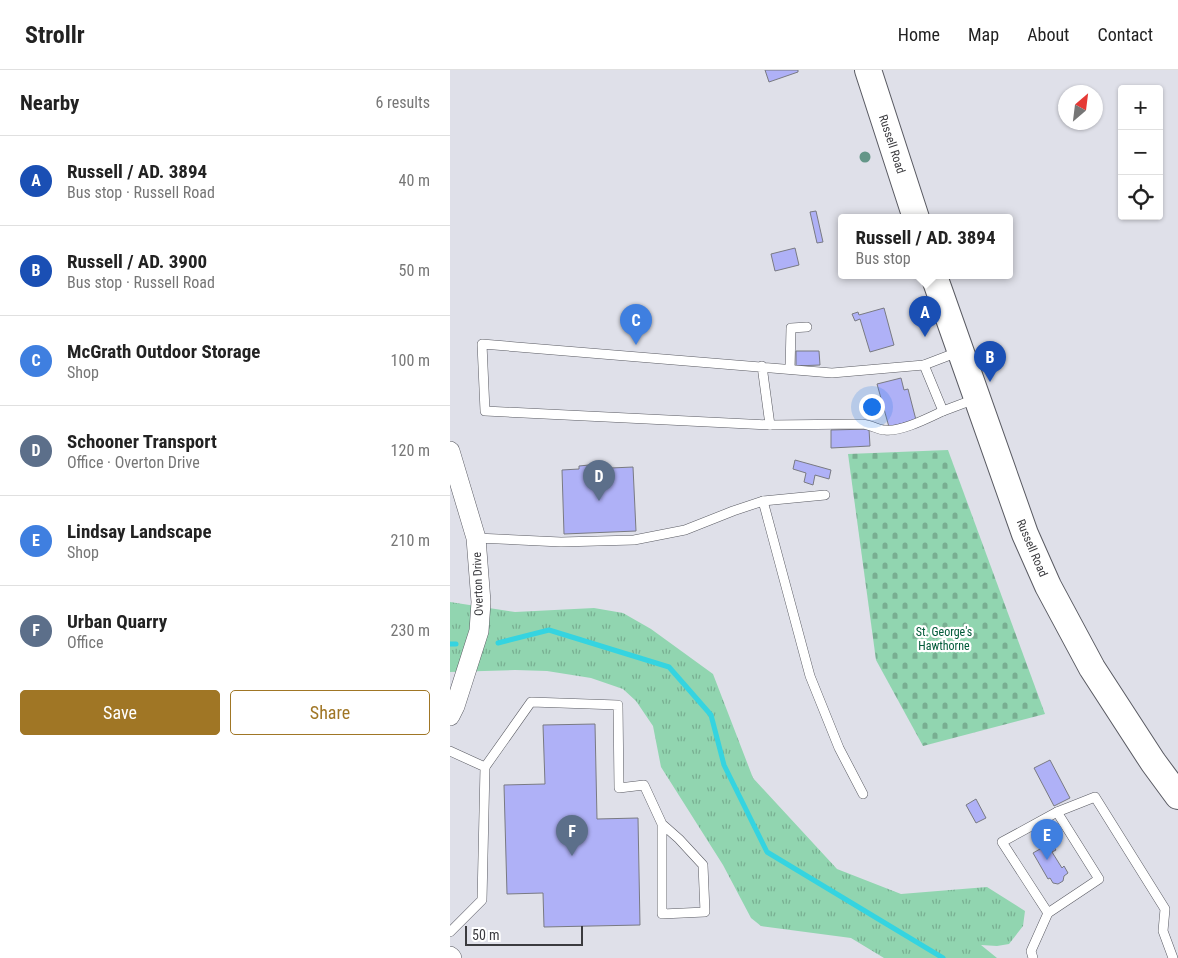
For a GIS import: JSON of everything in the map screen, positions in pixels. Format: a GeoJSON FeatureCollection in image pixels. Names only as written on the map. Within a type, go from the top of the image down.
{"type":"FeatureCollection","features":[{"type":"Feature","properties":{"kind":"main road","name":"Russell Road"},"geometry":{"type":"LineString","coordinates":[[868,70],[915,214]]}},
{"type":"Feature","properties":{"kind":"main road","name":"Russell Road"},"geometry":{"type":"LineString","coordinates":[[935,279],[1025,534],[1048,586],[1092,668],[1152,762],[1178,796]]}},
{"type":"Feature","properties":{"kind":"street","name":"Overton Drive"},"geometry":{"type":"LineString","coordinates":[[450,451],[476,538],[481,602],[479,631],[455,706],[450,716]]}},
{"type":"Feature","properties":{"kind":"lane"},"geometry":{"type":"LineString","coordinates":[[790,369],[791,328],[807,327]]}},
{"type":"Feature","properties":{"kind":"lane"},"geometry":{"type":"LineString","coordinates":[[961,351],[924,365],[832,373],[482,344],[485,411],[770,425],[872,425],[885,430],[911,426],[977,398]]}},
{"type":"Feature","properties":{"kind":"lane"},"geometry":{"type":"LineString","coordinates":[[924,365],[943,411]]}},
{"type":"Feature","properties":{"kind":"lane"},"geometry":{"type":"LineString","coordinates":[[762,366],[770,425]]}},
{"type":"Feature","properties":{"kind":"lane"},"geometry":{"type":"LineString","coordinates":[[476,538],[561,542],[634,540],[685,530],[733,510],[763,501],[825,495]]}},
{"type":"Feature","properties":{"kind":"lane"},"geometry":{"type":"LineString","coordinates":[[763,501],[810,676],[839,748],[863,794]]}},
{"type":"Feature","properties":{"kind":"lane"},"geometry":{"type":"LineString","coordinates":[[450,932],[482,900],[485,767],[531,702],[618,705],[619,788],[644,785],[662,824],[703,865],[705,912],[662,914],[662,824]]}},
{"type":"Feature","properties":{"kind":"lane"},"geometry":{"type":"LineString","coordinates":[[450,751],[485,767]]}},
{"type":"Feature","properties":{"kind":"lane"},"geometry":{"type":"LineString","coordinates":[[1048,913],[1002,842],[1057,812],[1095,797],[1165,909],[1163,931],[1172,958]]}},
{"type":"Feature","properties":{"kind":"lane"},"geometry":{"type":"LineString","coordinates":[[1033,958],[1031,951],[1048,913],[1099,878],[1057,812]]}},
{"type":"Feature","properties":{"kind":"green space","name":"St. George's Hawthorne"},"geometry":{"type":"Polygon","coordinates":[[[948,450],[1045,714],[923,746],[876,660],[848,454],[948,450]]]}},
{"type":"Feature","properties":{"kind":"green space"},"geometry":{"type":"Polygon","coordinates":[[[450,602],[515,612],[594,608],[623,613],[651,629],[713,674],[753,778],[837,869],[901,894],[987,887],[1025,911],[1023,926],[1009,944],[997,946],[981,945],[997,958],[884,958],[851,938],[761,926],[751,918],[723,865],[661,767],[653,726],[636,701],[623,689],[591,678],[547,671],[450,672],[450,602]]]}},
{"type":"Feature","properties":{"kind":"building"},"geometry":{"type":"Polygon","coordinates":[[[765,70],[798,70],[798,72],[769,82],[765,70]]]}},
{"type":"Feature","properties":{"kind":"building"},"geometry":{"type":"Polygon","coordinates":[[[816,211],[823,242],[817,243],[810,212],[816,211]]]}},
{"type":"Feature","properties":{"kind":"building"},"geometry":{"type":"Polygon","coordinates":[[[795,248],[799,265],[775,271],[771,254],[795,248]]]}},
{"type":"Feature","properties":{"kind":"building"},"geometry":{"type":"Polygon","coordinates":[[[884,308],[894,345],[870,352],[860,319],[855,321],[852,314],[858,312],[859,315],[884,308]]]}},
{"type":"Feature","properties":{"kind":"building"},"geometry":{"type":"Polygon","coordinates":[[[796,351],[819,351],[820,365],[796,366],[796,351]]]}},
{"type":"Feature","properties":{"kind":"building"},"geometry":{"type":"Polygon","coordinates":[[[901,378],[904,390],[908,389],[916,420],[889,427],[877,384],[901,378]]]}},
{"type":"Feature","properties":{"kind":"building"},"geometry":{"type":"Polygon","coordinates":[[[869,429],[870,446],[831,448],[831,430],[869,429]]]}},
{"type":"Feature","properties":{"kind":"building"},"geometry":{"type":"Polygon","coordinates":[[[795,460],[831,470],[829,479],[815,475],[813,485],[804,482],[806,473],[793,469],[795,460]]]}},
{"type":"Feature","properties":{"kind":"building"},"geometry":{"type":"Polygon","coordinates":[[[589,465],[589,469],[633,467],[636,531],[564,534],[562,470],[579,469],[579,466],[589,465]]]}},
{"type":"Feature","properties":{"kind":"building"},"geometry":{"type":"Polygon","coordinates":[[[595,724],[597,819],[638,818],[640,925],[544,927],[543,893],[507,894],[504,785],[545,784],[543,725],[595,724]]]}},
{"type":"Feature","properties":{"kind":"building"},"geometry":{"type":"Polygon","coordinates":[[[1050,760],[1070,798],[1054,806],[1034,768],[1050,760]]]}},
{"type":"Feature","properties":{"kind":"building"},"geometry":{"type":"Polygon","coordinates":[[[976,799],[986,818],[976,823],[966,805],[976,799]]]}},
{"type":"Feature","properties":{"kind":"building"},"geometry":{"type":"Polygon","coordinates":[[[1052,844],[1056,850],[1052,852],[1062,868],[1064,866],[1068,873],[1064,876],[1063,881],[1058,884],[1053,883],[1050,878],[1048,879],[1033,853],[1052,844]]]}},
{"type":"Feature","properties":{"kind":"waterway"},"geometry":{"type":"LineString","coordinates":[[498,643],[549,630],[669,667],[711,715],[724,765],[767,852],[943,958]]}},
{"type":"Feature","properties":{"kind":"waterway"},"geometry":{"type":"LineString","coordinates":[[450,644],[456,644]]}},
{"type":"Feature","properties":{"kind":"place","name":"Russell / AD. 3894"},"geometry":{"type":"Point","coordinates":[925,337]}},
{"type":"Feature","properties":{"kind":"place","name":"McGrath Outdoor Storage"},"geometry":{"type":"Point","coordinates":[636,345]}},
{"type":"Feature","properties":{"kind":"place","name":"Russell / AD. 3900"},"geometry":{"type":"Point","coordinates":[990,382]}},
{"type":"Feature","properties":{"kind":"place","name":"Schooner Transport"},"geometry":{"type":"Point","coordinates":[599,501]}},
{"type":"Feature","properties":{"kind":"place","name":"Urban Quarry"},"geometry":{"type":"Point","coordinates":[572,856]}},
{"type":"Feature","properties":{"kind":"place","name":"Lindsay Landscape"},"geometry":{"type":"Point","coordinates":[1047,860]}}]}
